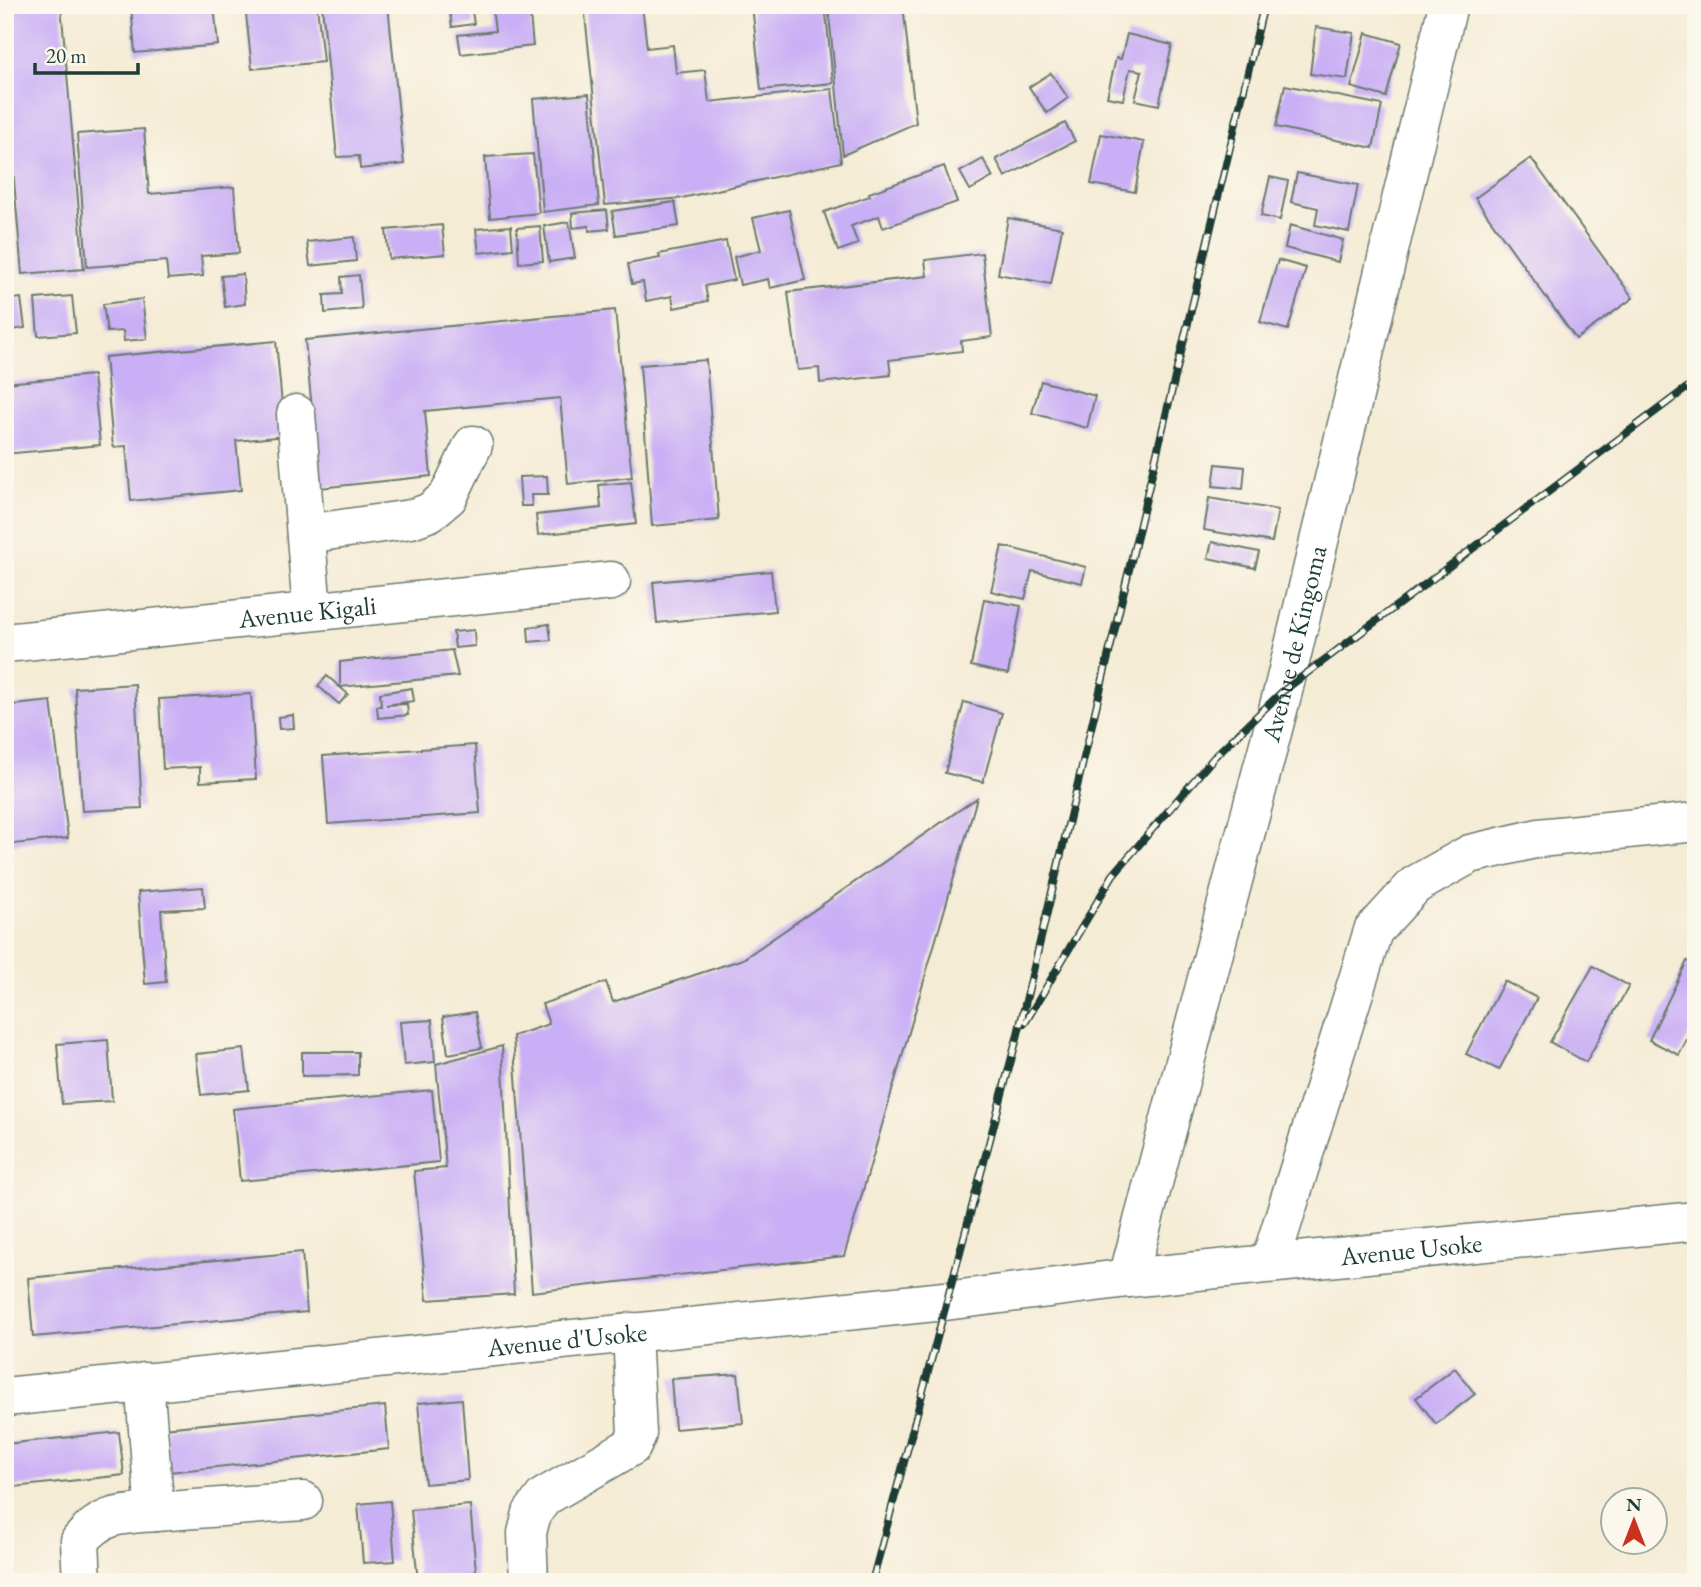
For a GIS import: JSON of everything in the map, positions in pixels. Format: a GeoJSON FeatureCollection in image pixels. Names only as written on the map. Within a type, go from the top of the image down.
{"type":"FeatureCollection","features":[{"type":"Feature","properties":{"kind":"street","name":"Avenue de Kingoma"},"geometry":{"type":"LineString","coordinates":[[1128,1278],[1283,691],[1448,5]]}},
{"type":"Feature","properties":{"kind":"street"},"geometry":{"type":"LineString","coordinates":[[296,414],[312,611]]}},
{"type":"Feature","properties":{"kind":"street"},"geometry":{"type":"LineString","coordinates":[[306,534],[411,519],[430,512],[448,498],[472,445]]}},
{"type":"Feature","properties":{"kind":"street","name":"Avenue Kigali"},"geometry":{"type":"LineString","coordinates":[[5,643],[611,581]]}},
{"type":"Feature","properties":{"kind":"street"},"geometry":{"type":"LineString","coordinates":[[1270,1263],[1373,931],[1415,885],[1470,854],[1539,838],[1696,822]]}},
{"type":"Feature","properties":{"kind":"street","name":"Avenue Usoke"},"geometry":{"type":"LineString","coordinates":[[1128,1278],[1696,1221]]}},
{"type":"Feature","properties":{"kind":"street","name":"Avenue d'Usoke"},"geometry":{"type":"LineString","coordinates":[[5,1397],[946,1301],[1128,1278]]}},
{"type":"Feature","properties":{"kind":"street"},"geometry":{"type":"LineString","coordinates":[[529,1582],[527,1533],[532,1513],[544,1497],[632,1446],[637,1434],[632,1332]]}},
{"type":"Feature","properties":{"kind":"street"},"geometry":{"type":"LineString","coordinates":[[144,1382],[155,1512]]}},
{"type":"Feature","properties":{"kind":"street"},"geometry":{"type":"LineString","coordinates":[[82,1582],[80,1541],[92,1526],[110,1517],[303,1501]]}},
{"type":"Feature","properties":{"kind":"building"},"geometry":{"type":"Polygon","coordinates":[[[5,5],[61,5],[84,269],[22,274],[5,76],[5,5]]]}},
{"type":"Feature","properties":{"kind":"building"},"geometry":{"type":"Polygon","coordinates":[[[131,5],[214,5],[218,45],[135,53],[131,5]]]}},
{"type":"Feature","properties":{"kind":"building"},"geometry":{"type":"Polygon","coordinates":[[[245,5],[317,5],[323,62],[252,69],[245,5]]]}},
{"type":"Feature","properties":{"kind":"building"},"geometry":{"type":"Polygon","coordinates":[[[322,5],[388,5],[404,164],[360,169],[359,156],[337,157],[322,5]]]}},
{"type":"Feature","properties":{"kind":"building"},"geometry":{"type":"Polygon","coordinates":[[[449,5],[471,5],[474,24],[452,27],[449,5]]]}},
{"type":"Feature","properties":{"kind":"building"},"geometry":{"type":"Polygon","coordinates":[[[529,5],[533,46],[461,54],[458,35],[495,31],[492,8],[529,5]]]}},
{"type":"Feature","properties":{"kind":"building"},"geometry":{"type":"Polygon","coordinates":[[[584,5],[642,5],[647,48],[673,45],[676,73],[705,70],[709,102],[832,89],[841,162],[682,198],[605,205],[584,5]]]}},
{"type":"Feature","properties":{"kind":"building"},"geometry":{"type":"Polygon","coordinates":[[[752,5],[825,5],[833,83],[761,90],[752,5]]]}},
{"type":"Feature","properties":{"kind":"building"},"geometry":{"type":"Polygon","coordinates":[[[828,5],[903,5],[916,123],[843,155],[828,5]]]}},
{"type":"Feature","properties":{"kind":"building"},"geometry":{"type":"Polygon","coordinates":[[[1316,27],[1354,33],[1347,79],[1310,74],[1316,27]]]}},
{"type":"Feature","properties":{"kind":"building"},"geometry":{"type":"Polygon","coordinates":[[[1366,33],[1401,43],[1386,97],[1351,87],[1366,33]]]}},
{"type":"Feature","properties":{"kind":"building"},"geometry":{"type":"Polygon","coordinates":[[[1127,34],[1172,45],[1159,105],[1135,100],[1142,71],[1130,69],[1123,100],[1107,97],[1116,58],[1121,59],[1127,34]]]}},
{"type":"Feature","properties":{"kind":"building"},"geometry":{"type":"Polygon","coordinates":[[[1051,73],[1068,98],[1047,113],[1029,87],[1051,73]]]}},
{"type":"Feature","properties":{"kind":"building"},"geometry":{"type":"Polygon","coordinates":[[[1285,85],[1382,105],[1373,148],[1276,127],[1285,85]]]}},
{"type":"Feature","properties":{"kind":"building"},"geometry":{"type":"Polygon","coordinates":[[[589,94],[599,205],[543,212],[533,99],[589,94]]]}},
{"type":"Feature","properties":{"kind":"building"},"geometry":{"type":"Polygon","coordinates":[[[1065,123],[1075,141],[1005,177],[996,159],[1065,123]]]}},
{"type":"Feature","properties":{"kind":"building"},"geometry":{"type":"Polygon","coordinates":[[[144,129],[149,194],[234,187],[239,253],[201,256],[203,276],[168,279],[166,261],[87,267],[77,134],[144,129]]]}},
{"type":"Feature","properties":{"kind":"building"},"geometry":{"type":"Polygon","coordinates":[[[1101,134],[1144,142],[1135,192],[1091,184],[1101,134]]]}},
{"type":"Feature","properties":{"kind":"building"},"geometry":{"type":"Polygon","coordinates":[[[533,154],[539,213],[490,218],[485,157],[533,154]]]}},
{"type":"Feature","properties":{"kind":"building"},"geometry":{"type":"Polygon","coordinates":[[[1531,158],[1633,298],[1576,339],[1475,198],[1531,158]]]}},
{"type":"Feature","properties":{"kind":"building"},"geometry":{"type":"Polygon","coordinates":[[[983,159],[993,177],[970,190],[960,172],[983,159]]]}},
{"type":"Feature","properties":{"kind":"building"},"geometry":{"type":"Polygon","coordinates":[[[944,166],[957,202],[883,228],[879,216],[851,226],[858,244],[838,251],[824,212],[944,166]]]}},
{"type":"Feature","properties":{"kind":"building"},"geometry":{"type":"Polygon","coordinates":[[[1297,173],[1358,185],[1349,232],[1315,225],[1318,208],[1291,202],[1297,173]]]}},
{"type":"Feature","properties":{"kind":"building"},"geometry":{"type":"Polygon","coordinates":[[[1270,177],[1288,181],[1280,220],[1261,216],[1270,177]]]}},
{"type":"Feature","properties":{"kind":"building"},"geometry":{"type":"Polygon","coordinates":[[[675,202],[679,226],[616,235],[612,211],[675,202]]]}},
{"type":"Feature","properties":{"kind":"building"},"geometry":{"type":"Polygon","coordinates":[[[607,210],[609,229],[589,231],[589,226],[573,228],[572,213],[607,210]]]}},
{"type":"Feature","properties":{"kind":"building"},"geometry":{"type":"Polygon","coordinates":[[[789,210],[805,280],[770,288],[768,279],[740,285],[734,257],[761,250],[753,218],[789,210]]]}},
{"type":"Feature","properties":{"kind":"building"},"geometry":{"type":"Polygon","coordinates":[[[1008,218],[1062,228],[1051,284],[998,274],[1008,218]]]}},
{"type":"Feature","properties":{"kind":"building"},"geometry":{"type":"Polygon","coordinates":[[[569,222],[575,258],[549,262],[544,226],[569,222]]]}},
{"type":"Feature","properties":{"kind":"building"},"geometry":{"type":"Polygon","coordinates":[[[442,225],[445,254],[389,259],[386,230],[442,225]]]}},
{"type":"Feature","properties":{"kind":"building"},"geometry":{"type":"Polygon","coordinates":[[[1290,225],[1343,240],[1338,262],[1285,248],[1290,225]]]}},
{"type":"Feature","properties":{"kind":"building"},"geometry":{"type":"Polygon","coordinates":[[[511,226],[513,249],[479,253],[476,229],[511,226]]]}},
{"type":"Feature","properties":{"kind":"building"},"geometry":{"type":"Polygon","coordinates":[[[540,226],[543,261],[519,263],[517,228],[540,226]]]}},
{"type":"Feature","properties":{"kind":"building"},"geometry":{"type":"Polygon","coordinates":[[[354,237],[356,261],[310,266],[307,242],[354,237]]]}},
{"type":"Feature","properties":{"kind":"building"},"geometry":{"type":"Polygon","coordinates":[[[726,241],[734,280],[705,286],[708,301],[674,308],[672,296],[646,301],[643,282],[632,284],[628,264],[660,258],[659,254],[726,241]]]}},
{"type":"Feature","properties":{"kind":"building"},"geometry":{"type":"Polygon","coordinates":[[[982,253],[992,337],[961,341],[962,351],[889,360],[891,375],[820,383],[819,368],[798,370],[788,292],[927,276],[925,260],[982,253]]]}},
{"type":"Feature","properties":{"kind":"building"},"geometry":{"type":"Polygon","coordinates":[[[1278,260],[1306,268],[1288,330],[1260,322],[1278,260]]]}},
{"type":"Feature","properties":{"kind":"building"},"geometry":{"type":"Polygon","coordinates":[[[243,274],[245,304],[225,307],[221,276],[243,274]]]}},
{"type":"Feature","properties":{"kind":"building"},"geometry":{"type":"Polygon","coordinates":[[[359,275],[362,309],[325,313],[324,295],[342,294],[341,277],[359,275]]]}},
{"type":"Feature","properties":{"kind":"building"},"geometry":{"type":"Polygon","coordinates":[[[72,296],[76,333],[38,336],[35,299],[72,296]]]}},
{"type":"Feature","properties":{"kind":"building"},"geometry":{"type":"Polygon","coordinates":[[[21,298],[25,328],[5,331],[5,300],[21,298]]]}},
{"type":"Feature","properties":{"kind":"building"},"geometry":{"type":"Polygon","coordinates":[[[142,299],[147,339],[124,341],[123,331],[107,332],[103,304],[142,299]]]}},
{"type":"Feature","properties":{"kind":"building"},"geometry":{"type":"Polygon","coordinates":[[[615,310],[632,477],[568,484],[560,398],[425,411],[431,476],[320,488],[305,340],[615,310]]]}},
{"type":"Feature","properties":{"kind":"building"},"geometry":{"type":"Polygon","coordinates":[[[276,341],[285,436],[236,441],[241,490],[131,501],[126,446],[113,447],[105,357],[276,341]]]}},
{"type":"Feature","properties":{"kind":"building"},"geometry":{"type":"Polygon","coordinates":[[[706,360],[719,520],[652,526],[640,365],[706,360]]]}},
{"type":"Feature","properties":{"kind":"building"},"geometry":{"type":"Polygon","coordinates":[[[93,375],[100,445],[5,454],[5,383],[93,375]]]}},
{"type":"Feature","properties":{"kind":"building"},"geometry":{"type":"Polygon","coordinates":[[[1041,381],[1095,396],[1087,428],[1032,413],[1041,381]]]}},
{"type":"Feature","properties":{"kind":"building"},"geometry":{"type":"Polygon","coordinates":[[[1216,464],[1245,467],[1243,489],[1213,486],[1216,464]]]}},
{"type":"Feature","properties":{"kind":"building"},"geometry":{"type":"Polygon","coordinates":[[[547,476],[548,495],[531,495],[532,506],[521,506],[519,477],[547,476]]]}},
{"type":"Feature","properties":{"kind":"building"},"geometry":{"type":"Polygon","coordinates":[[[631,482],[636,524],[538,535],[536,515],[601,508],[599,485],[631,482]]]}},
{"type":"Feature","properties":{"kind":"building"},"geometry":{"type":"Polygon","coordinates":[[[1209,498],[1278,510],[1272,542],[1204,530],[1209,498]]]}},
{"type":"Feature","properties":{"kind":"building"},"geometry":{"type":"Polygon","coordinates":[[[1212,542],[1259,552],[1255,568],[1208,558],[1212,542]]]}},
{"type":"Feature","properties":{"kind":"building"},"geometry":{"type":"Polygon","coordinates":[[[1002,546],[1086,567],[1082,583],[1032,571],[1025,599],[991,591],[1002,546]]]}},
{"type":"Feature","properties":{"kind":"building"},"geometry":{"type":"Polygon","coordinates":[[[771,571],[775,611],[657,623],[653,582],[771,571]]]}},
{"type":"Feature","properties":{"kind":"building"},"geometry":{"type":"Polygon","coordinates":[[[984,599],[1021,606],[1008,674],[971,666],[984,599]]]}},
{"type":"Feature","properties":{"kind":"building"},"geometry":{"type":"Polygon","coordinates":[[[549,624],[551,640],[529,642],[528,627],[549,624]]]}},
{"type":"Feature","properties":{"kind":"building"},"geometry":{"type":"Polygon","coordinates":[[[474,630],[475,646],[455,648],[453,632],[474,630]]]}},
{"type":"Feature","properties":{"kind":"building"},"geometry":{"type":"Polygon","coordinates":[[[452,650],[458,676],[340,687],[340,662],[452,650]]]}},
{"type":"Feature","properties":{"kind":"building"},"geometry":{"type":"Polygon","coordinates":[[[327,676],[348,694],[339,704],[318,686],[327,676]]]}},
{"type":"Feature","properties":{"kind":"building"},"geometry":{"type":"Polygon","coordinates":[[[135,684],[142,808],[82,811],[75,688],[135,684]]]}},
{"type":"Feature","properties":{"kind":"building"},"geometry":{"type":"Polygon","coordinates":[[[412,688],[414,701],[386,705],[407,704],[408,715],[378,718],[380,693],[412,688]]]}},
{"type":"Feature","properties":{"kind":"building"},"geometry":{"type":"Polygon","coordinates":[[[251,694],[256,779],[200,782],[200,767],[163,769],[159,699],[251,694]]]}},
{"type":"Feature","properties":{"kind":"building"},"geometry":{"type":"Polygon","coordinates":[[[51,701],[68,838],[5,845],[5,706],[51,701]]]}},
{"type":"Feature","properties":{"kind":"building"},"geometry":{"type":"Polygon","coordinates":[[[964,702],[1002,713],[983,782],[945,773],[964,702]]]}},
{"type":"Feature","properties":{"kind":"building"},"geometry":{"type":"Polygon","coordinates":[[[293,715],[294,728],[279,729],[278,717],[293,715]]]}},
{"type":"Feature","properties":{"kind":"building"},"geometry":{"type":"Polygon","coordinates":[[[475,745],[480,813],[328,824],[323,756],[475,745]]]}},
{"type":"Feature","properties":{"kind":"building"},"geometry":{"type":"Polygon","coordinates":[[[977,798],[844,1256],[532,1292],[513,1036],[549,1024],[542,1004],[606,982],[613,1002],[743,959],[977,798]]]}},
{"type":"Feature","properties":{"kind":"building"},"geometry":{"type":"Polygon","coordinates":[[[203,887],[205,908],[161,910],[166,982],[145,984],[138,892],[203,887]]]}},
{"type":"Feature","properties":{"kind":"building"},"geometry":{"type":"Polygon","coordinates":[[[1687,961],[1696,965],[1696,1022],[1679,1055],[1649,1040],[1687,961]]]}},
{"type":"Feature","properties":{"kind":"building"},"geometry":{"type":"Polygon","coordinates":[[[1593,966],[1629,986],[1586,1062],[1550,1042],[1593,966]]]}},
{"type":"Feature","properties":{"kind":"building"},"geometry":{"type":"Polygon","coordinates":[[[1504,981],[1537,998],[1499,1070],[1466,1054],[1504,981]]]}},
{"type":"Feature","properties":{"kind":"building"},"geometry":{"type":"Polygon","coordinates":[[[475,1012],[482,1048],[448,1054],[443,1017],[475,1012]]]}},
{"type":"Feature","properties":{"kind":"building"},"geometry":{"type":"Polygon","coordinates":[[[432,1020],[435,1062],[404,1065],[400,1022],[432,1020]]]}},
{"type":"Feature","properties":{"kind":"building"},"geometry":{"type":"Polygon","coordinates":[[[108,1040],[112,1101],[62,1104],[57,1044],[108,1040]]]}},
{"type":"Feature","properties":{"kind":"building"},"geometry":{"type":"Polygon","coordinates":[[[502,1046],[514,1294],[427,1300],[414,1171],[446,1168],[436,1064],[502,1046]]]}},
{"type":"Feature","properties":{"kind":"building"},"geometry":{"type":"Polygon","coordinates":[[[244,1049],[249,1090],[201,1095],[196,1054],[244,1049]]]}},
{"type":"Feature","properties":{"kind":"building"},"geometry":{"type":"Polygon","coordinates":[[[302,1052],[358,1052],[358,1075],[302,1076],[302,1052]]]}},
{"type":"Feature","properties":{"kind":"building"},"geometry":{"type":"Polygon","coordinates":[[[432,1090],[439,1162],[240,1181],[233,1109],[432,1090]]]}},
{"type":"Feature","properties":{"kind":"building"},"geometry":{"type":"Polygon","coordinates":[[[302,1252],[307,1312],[33,1337],[28,1278],[302,1252]]]}},
{"type":"Feature","properties":{"kind":"building"},"geometry":{"type":"Polygon","coordinates":[[[1455,1368],[1475,1394],[1436,1424],[1416,1398],[1455,1368]]]}},
{"type":"Feature","properties":{"kind":"building"},"geometry":{"type":"Polygon","coordinates":[[[738,1374],[743,1423],[675,1429],[671,1379],[738,1374]]]}},
{"type":"Feature","properties":{"kind":"building"},"geometry":{"type":"Polygon","coordinates":[[[462,1399],[468,1480],[425,1484],[418,1403],[462,1399]]]}},
{"type":"Feature","properties":{"kind":"building"},"geometry":{"type":"Polygon","coordinates":[[[385,1406],[389,1449],[169,1472],[164,1428],[385,1406]]]}},
{"type":"Feature","properties":{"kind":"building"},"geometry":{"type":"Polygon","coordinates":[[[119,1432],[124,1475],[5,1488],[5,1444],[119,1432]]]}},
{"type":"Feature","properties":{"kind":"building"},"geometry":{"type":"Polygon","coordinates":[[[390,1501],[395,1561],[363,1563],[358,1504],[390,1501]]]}},
{"type":"Feature","properties":{"kind":"building"},"geometry":{"type":"Polygon","coordinates":[[[470,1505],[477,1582],[418,1582],[411,1510],[470,1505]]]}},
{"type":"Feature","properties":{"kind":"railway"},"geometry":{"type":"LineString","coordinates":[[872,1582],[1017,1038],[1264,5]]}},
{"type":"Feature","properties":{"kind":"railway"},"geometry":{"type":"LineString","coordinates":[[1025,1023],[1113,875],[1216,755],[1283,691],[1696,381]]}}]}
